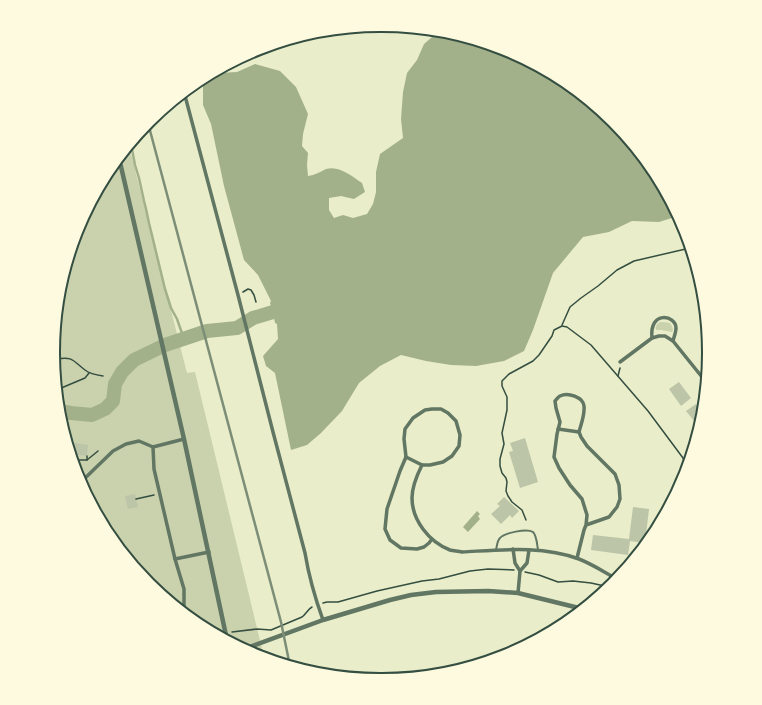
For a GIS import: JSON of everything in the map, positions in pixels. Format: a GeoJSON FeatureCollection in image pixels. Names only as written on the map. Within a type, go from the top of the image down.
{"type":"FeatureCollection","features":[{"type":"Feature","properties":{"kind":"street"},"geometry":{"type":"LineString","coordinates":[[186,98],[243,312],[272,432],[305,553],[308,573],[323,620]]}},
{"type":"Feature","properties":{"kind":"street"},"geometry":{"type":"LineString","coordinates":[[121,166],[165,352],[225,632]]}},
{"type":"Feature","properties":{"kind":"street"},"geometry":{"type":"LineString","coordinates":[[652,338],[651,331],[655,321],[660,318],[668,318],[673,321],[676,326],[676,333],[673,341]]}},
{"type":"Feature","properties":{"kind":"street"},"geometry":{"type":"LineString","coordinates":[[621,361],[652,338],[665,336],[673,341],[701,376]]}},
{"type":"Feature","properties":{"kind":"street"},"geometry":{"type":"LineString","coordinates":[[578,558],[586,524],[586,515],[582,499],[570,485],[554,457],[560,422],[555,401],[560,396],[574,396],[582,401],[584,406],[583,418],[579,432],[581,437],[587,446],[615,474],[619,485],[620,499],[617,507],[609,517],[586,524]]}},
{"type":"Feature","properties":{"kind":"street"},"geometry":{"type":"LineString","coordinates":[[406,457],[422,465],[430,465],[443,462],[452,456],[459,446],[460,435],[456,421],[448,413],[441,409],[425,410],[413,418],[405,429],[404,439],[406,457],[387,509],[385,529],[390,540],[401,548],[417,549],[424,547],[432,539]]}},
{"type":"Feature","properties":{"kind":"street"},"geometry":{"type":"LineString","coordinates":[[558,429],[579,432]]}},
{"type":"Feature","properties":{"kind":"street"},"geometry":{"type":"LineString","coordinates":[[86,477],[113,452],[126,444],[139,441],[153,447],[184,439]]}},
{"type":"Feature","properties":{"kind":"street"},"geometry":{"type":"LineString","coordinates":[[153,447],[154,469],[175,559],[184,589],[184,605]]}},
{"type":"Feature","properties":{"kind":"street"},"geometry":{"type":"LineString","coordinates":[[422,465],[414,483],[412,497],[414,511],[420,526],[432,539],[444,547],[462,552],[513,549],[556,552],[578,558],[612,575]]}},
{"type":"Feature","properties":{"kind":"street"},"geometry":{"type":"LineString","coordinates":[[513,549],[515,563],[520,571]]}},
{"type":"Feature","properties":{"kind":"street"},"geometry":{"type":"LineString","coordinates":[[518,594],[520,571],[527,563],[529,550]]}},
{"type":"Feature","properties":{"kind":"street"},"geometry":{"type":"LineString","coordinates":[[175,559],[209,552]]}},
{"type":"Feature","properties":{"kind":"street"},"geometry":{"type":"LineString","coordinates":[[252,646],[323,620],[390,600],[436,592],[488,591],[518,594],[576,607]]}},
{"type":"Feature","properties":{"kind":"lane"},"geometry":{"type":"LineString","coordinates":[[496,550],[498,540],[501,536],[523,530],[533,533],[536,538],[538,550]]}},
{"type":"Feature","properties":{"kind":"path"},"geometry":{"type":"LineString","coordinates":[[526,520],[522,510],[512,502],[508,496],[506,491],[506,478],[502,473],[500,466],[500,459],[504,444],[502,433],[507,410],[507,397],[502,386],[502,381],[509,374],[533,361],[545,348],[554,330],[562,326],[570,307],[617,270],[634,262],[684,249]]}},
{"type":"Feature","properties":{"kind":"path"},"geometry":{"type":"LineString","coordinates":[[238,294],[246,290],[251,290],[254,294],[256,302]]}},
{"type":"Feature","properties":{"kind":"path"},"geometry":{"type":"LineString","coordinates":[[562,326],[567,327],[591,345],[648,411],[683,458]]}},
{"type":"Feature","properties":{"kind":"path"},"geometry":{"type":"LineString","coordinates":[[60,359],[72,359],[84,370],[103,376]]}},
{"type":"Feature","properties":{"kind":"path"},"geometry":{"type":"LineString","coordinates":[[618,376],[621,361]]}},
{"type":"Feature","properties":{"kind":"path"},"geometry":{"type":"LineString","coordinates":[[62,388],[85,378],[90,373]]}},
{"type":"Feature","properties":{"kind":"path"},"geometry":{"type":"LineString","coordinates":[[79,460],[87,460],[98,452]]}},
{"type":"Feature","properties":{"kind":"path"},"geometry":{"type":"LineString","coordinates":[[136,499],[160,494]]}},
{"type":"Feature","properties":{"kind":"shaded area"},"geometry":{"type":"Polygon","coordinates":[[[433,36],[484,49],[523,65],[559,86],[576,98],[608,126],[622,141],[659,192],[671,218],[659,222],[632,221],[609,232],[583,237],[553,273],[524,351],[504,361],[476,366],[451,365],[401,355],[380,366],[359,383],[342,411],[321,433],[307,445],[291,450],[275,373],[266,366],[263,356],[278,339],[277,324],[275,323],[270,303],[271,301],[258,275],[244,260],[224,186],[211,124],[203,105],[203,86],[225,73],[237,72],[255,64],[280,71],[296,87],[308,114],[303,134],[302,146],[308,153],[308,176],[331,168],[345,172],[362,183],[365,192],[354,199],[341,196],[329,198],[329,210],[334,218],[343,215],[353,218],[367,214],[373,204],[376,192],[376,172],[380,154],[403,138],[401,119],[403,92],[407,73],[417,60],[424,44],[433,36]]]}},
{"type":"Feature","properties":{"kind":"shaded area"},"geometry":{"type":"Polygon","coordinates":[[[131,152],[187,373],[195,372],[262,651],[221,630],[186,607],[154,579],[140,564],[103,513],[85,475],[71,435],[63,394],[60,352],[63,311],[71,270],[85,230],[103,192],[131,152]]]}},
{"type":"Feature","properties":{"kind":"shaded area"},"geometry":{"type":"Polygon","coordinates":[[[660,322],[670,323],[673,331],[656,330],[656,325],[660,322]]]}},
{"type":"Feature","properties":{"kind":"shaded area"},"geometry":{"type":"Polygon","coordinates":[[[477,511],[480,514],[478,516],[480,519],[468,532],[463,527],[477,511]]]}},
{"type":"Feature","properties":{"kind":"building"},"geometry":{"type":"Polygon","coordinates":[[[679,382],[691,398],[681,406],[669,389],[679,382]]]}},
{"type":"Feature","properties":{"kind":"building"},"geometry":{"type":"Polygon","coordinates":[[[696,404],[697,405],[694,421],[686,411],[696,404]]]}},
{"type":"Feature","properties":{"kind":"building"},"geometry":{"type":"Polygon","coordinates":[[[525,438],[538,482],[520,488],[509,452],[513,451],[510,443],[525,438]]]}},
{"type":"Feature","properties":{"kind":"building"},"geometry":{"type":"Polygon","coordinates":[[[74,443],[88,445],[87,456],[78,455],[74,443]]]}},
{"type":"Feature","properties":{"kind":"building"},"geometry":{"type":"Polygon","coordinates":[[[135,494],[138,507],[128,509],[125,496],[135,494]]]}},
{"type":"Feature","properties":{"kind":"building"},"geometry":{"type":"Polygon","coordinates":[[[504,497],[519,511],[512,518],[510,515],[501,524],[491,514],[500,506],[497,504],[504,497]]]}},
{"type":"Feature","properties":{"kind":"building"},"geometry":{"type":"Polygon","coordinates":[[[633,507],[649,509],[646,532],[639,542],[630,541],[628,555],[591,550],[593,535],[629,539],[633,507]]]}},
{"type":"Feature","properties":{"kind":"waterway"},"geometry":{"type":"LineString","coordinates":[[132,151],[165,289],[184,339]]}},
{"type":"Feature","properties":{"kind":"waterway"},"geometry":{"type":"LineString","coordinates":[[66,412],[92,415],[105,409],[113,401],[115,384],[122,372],[134,360],[165,345],[207,331],[237,328],[253,318],[273,312]]}},
{"type":"Feature","properties":{"kind":"railway"},"geometry":{"type":"LineString","coordinates":[[150,130],[281,622],[289,659]]}}]}
